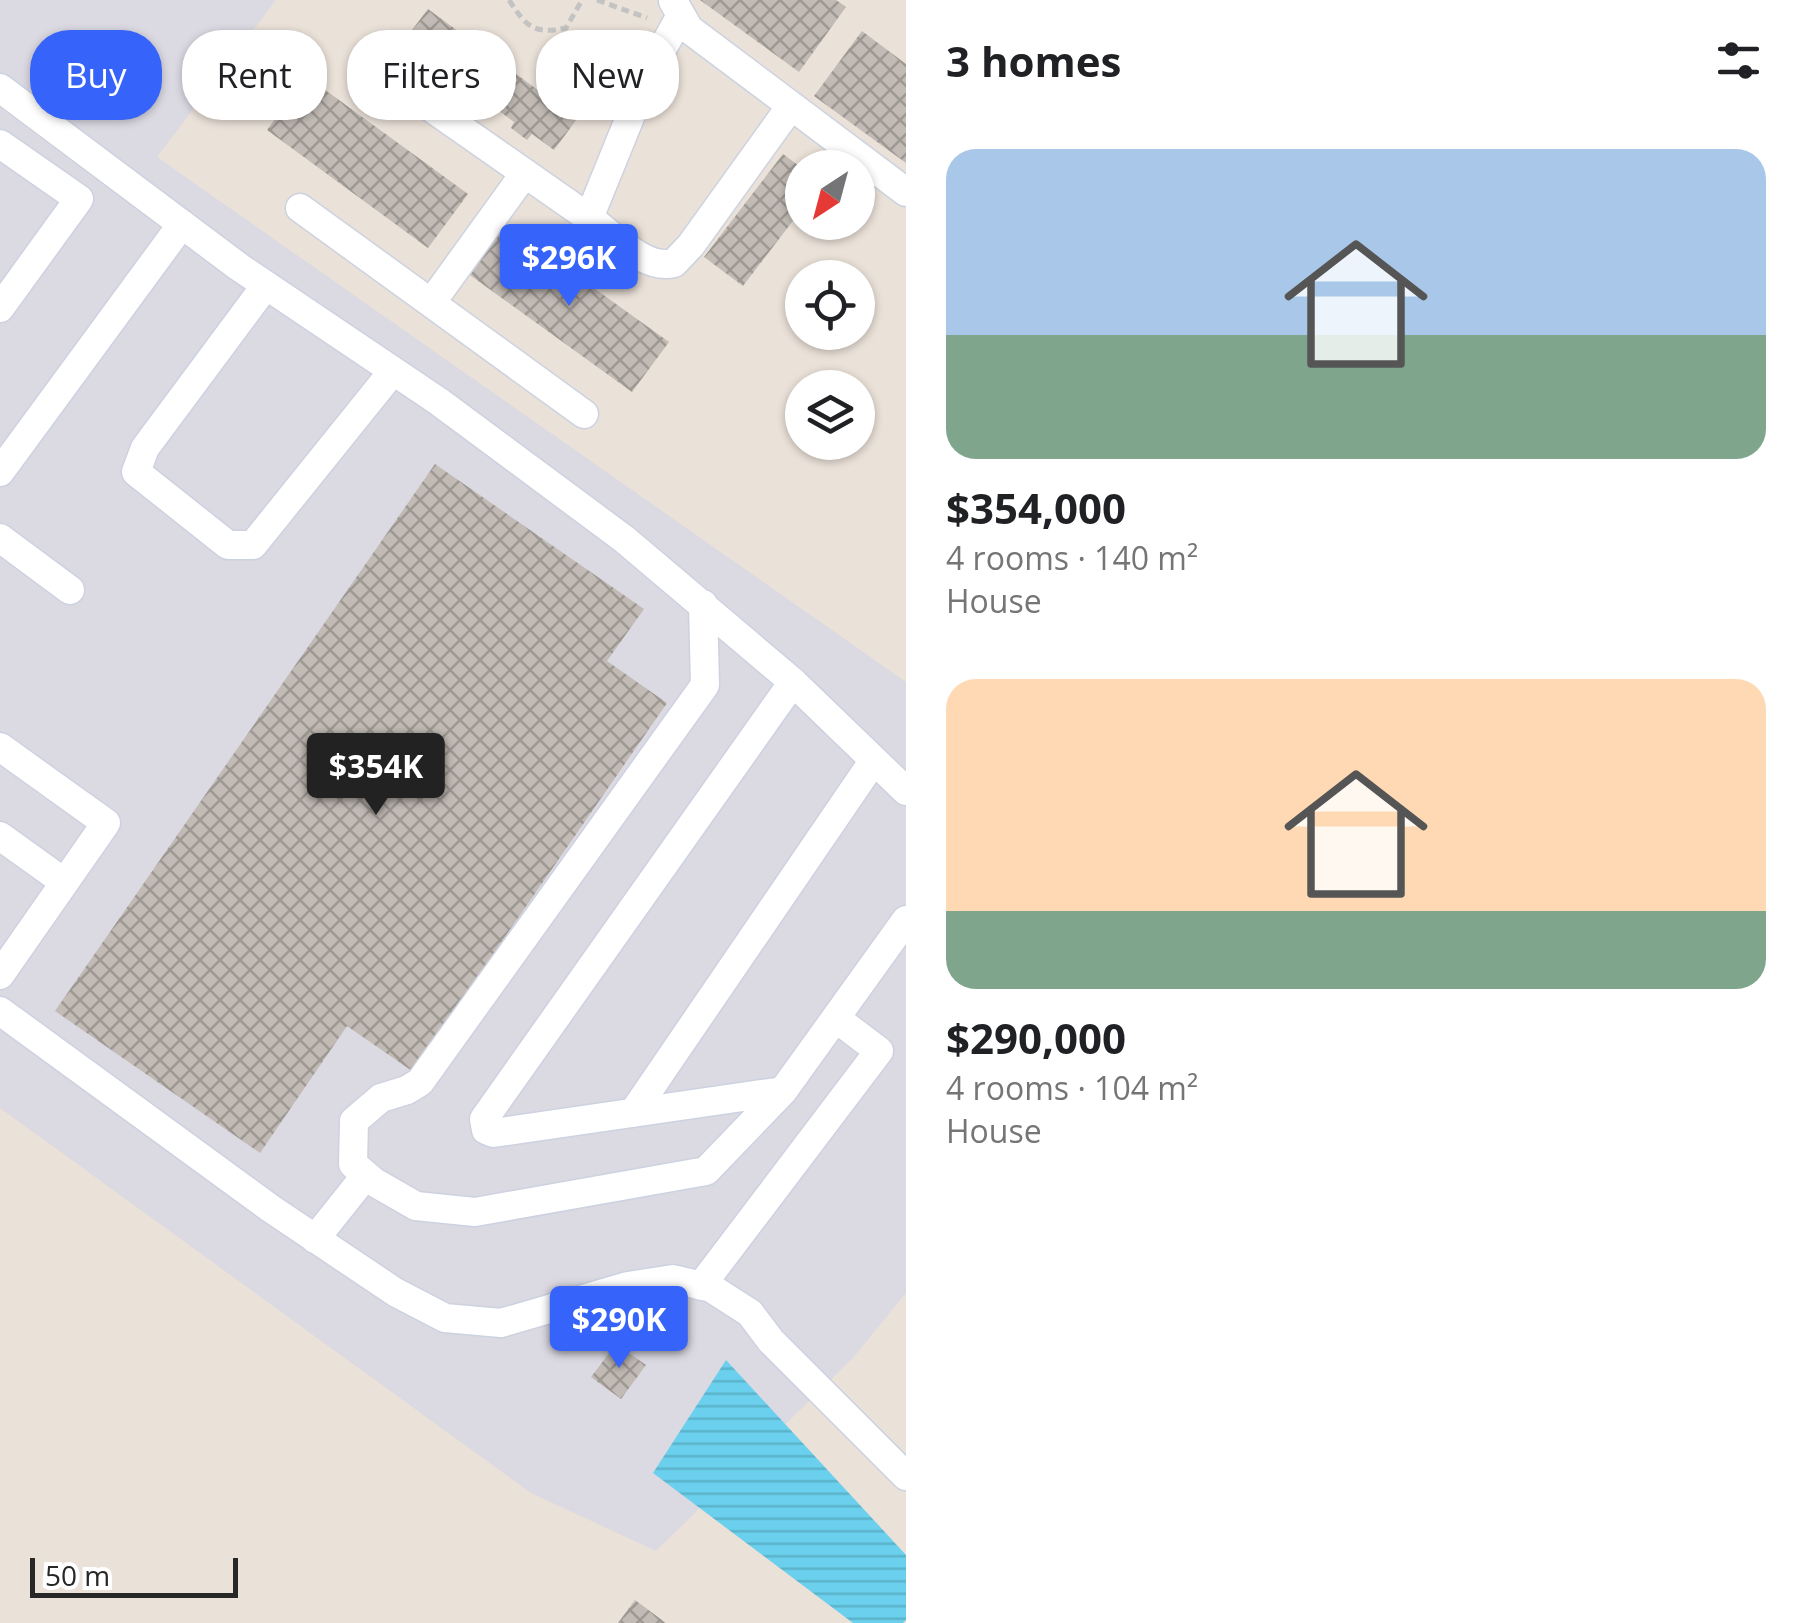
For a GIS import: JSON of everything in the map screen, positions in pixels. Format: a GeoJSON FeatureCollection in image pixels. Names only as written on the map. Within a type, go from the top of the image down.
{"type":"FeatureCollection","features":[{"type":"Feature","properties":{"kind":"street"},"geometry":{"type":"LineString","coordinates":[[589,218],[675,15],[906,192]]}},
{"type":"Feature","properties":{"kind":"street"},"geometry":{"type":"LineString","coordinates":[[0,88],[266,285],[393,371],[608,528],[704,604],[793,682],[906,791]]}},
{"type":"Feature","properties":{"kind":"street"},"geometry":{"type":"LineString","coordinates":[[449,120],[656,264],[674,263],[691,246],[791,106]]}},
{"type":"Feature","properties":{"kind":"street"},"geometry":{"type":"LineString","coordinates":[[0,144],[80,199],[0,308]]}},
{"type":"Feature","properties":{"kind":"street"},"geometry":{"type":"LineString","coordinates":[[431,303],[525,173]]}},
{"type":"Feature","properties":{"kind":"street"},"geometry":{"type":"LineString","coordinates":[[300,208],[584,414]]}},
{"type":"Feature","properties":{"kind":"street"},"geometry":{"type":"LineString","coordinates":[[0,472],[182,224]]}},
{"type":"Feature","properties":{"kind":"street"},"geometry":{"type":"LineString","coordinates":[[266,285],[145,448],[136,472],[228,545],[253,545],[393,371]]}},
{"type":"Feature","properties":{"kind":"street"},"geometry":{"type":"LineString","coordinates":[[0,538],[70,590]]}},
{"type":"Feature","properties":{"kind":"street"},"geometry":{"type":"LineString","coordinates":[[704,604],[705,685],[420,1082],[381,1098],[354,1121],[352,1164],[416,1206],[476,1212],[706,1171],[783,1091],[906,920]]}},
{"type":"Feature","properties":{"kind":"street"},"geometry":{"type":"LineString","coordinates":[[783,1091],[493,1133],[486,1130],[484,1118],[793,682]]}},
{"type":"Feature","properties":{"kind":"street"},"geometry":{"type":"LineString","coordinates":[[0,747],[106,822],[5,956]]}},
{"type":"Feature","properties":{"kind":"street"},"geometry":{"type":"LineString","coordinates":[[633,1112],[874,760]]}},
{"type":"Feature","properties":{"kind":"street"},"geometry":{"type":"LineString","coordinates":[[0,836],[64,882]]}},
{"type":"Feature","properties":{"kind":"street"},"geometry":{"type":"LineString","coordinates":[[0,1011],[315,1239],[395,1292],[445,1318],[501,1323],[628,1286],[673,1279],[711,1288],[750,1313],[771,1342],[906,1476]]}},
{"type":"Feature","properties":{"kind":"street"},"geometry":{"type":"LineString","coordinates":[[701,1286],[879,1052],[838,1019]]}},
{"type":"Feature","properties":{"kind":"street"},"geometry":{"type":"LineString","coordinates":[[315,1239],[366,1176]]}},
{"type":"Feature","properties":{"kind":"path"},"geometry":{"type":"LineString","coordinates":[[509,0],[525,24],[548,32],[566,28],[582,0]]}},
{"type":"Feature","properties":{"kind":"path"},"geometry":{"type":"LineString","coordinates":[[597,0],[675,15]]}},
{"type":"Feature","properties":{"kind":"shaded area"},"geometry":{"type":"Polygon","coordinates":[[[0,0],[276,0],[253,30],[182,30],[182,120],[185,120],[157,157],[906,682],[906,1293],[852,1359],[656,1551],[531,1493],[0,1108],[0,0]]]}},
{"type":"Feature","properties":{"kind":"water"},"geometry":{"type":"Polygon","coordinates":[[[726,1360],[906,1555],[903,1623],[853,1623],[653,1473],[726,1360]]]}},
{"type":"Feature","properties":{"kind":"building"},"geometry":{"type":"Polygon","coordinates":[[[700,0],[836,0],[846,7],[799,72],[700,0]]]}},
{"type":"Feature","properties":{"kind":"building"},"geometry":{"type":"Polygon","coordinates":[[[428,9],[456,30],[412,30],[428,9]]]}},
{"type":"Feature","properties":{"kind":"building"},"geometry":{"type":"Polygon","coordinates":[[[862,31],[906,64],[906,163],[814,96],[862,31]]]}},
{"type":"Feature","properties":{"kind":"building"},"geometry":{"type":"Polygon","coordinates":[[[516,74],[536,89],[536,120],[576,120],[554,150],[532,134],[527,140],[511,128],[516,74]]]}},
{"type":"Feature","properties":{"kind":"building"},"geometry":{"type":"Polygon","coordinates":[[[327,91],[347,106],[347,120],[366,120],[468,194],[428,248],[267,130],[274,120],[327,120],[327,91]]]}},
{"type":"Feature","properties":{"kind":"building"},"geometry":{"type":"Polygon","coordinates":[[[785,155],[785,231],[743,286],[704,257],[785,155]]]}},
{"type":"Feature","properties":{"kind":"building"},"geometry":{"type":"Polygon","coordinates":[[[506,225],[669,342],[632,392],[470,275],[506,225]]]}},
{"type":"Feature","properties":{"kind":"building"},"geometry":{"type":"Polygon","coordinates":[[[435,464],[644,609],[607,661],[667,703],[412,1071],[347,1026],[260,1153],[55,1011],[435,464]]]}},
{"type":"Feature","properties":{"kind":"building"},"geometry":{"type":"Polygon","coordinates":[[[616,1344],[646,1365],[621,1399],[591,1377],[616,1344]]]}},
{"type":"Feature","properties":{"kind":"building"},"geometry":{"type":"Polygon","coordinates":[[[635,1600],[666,1623],[618,1623],[635,1600]]]}}]}
